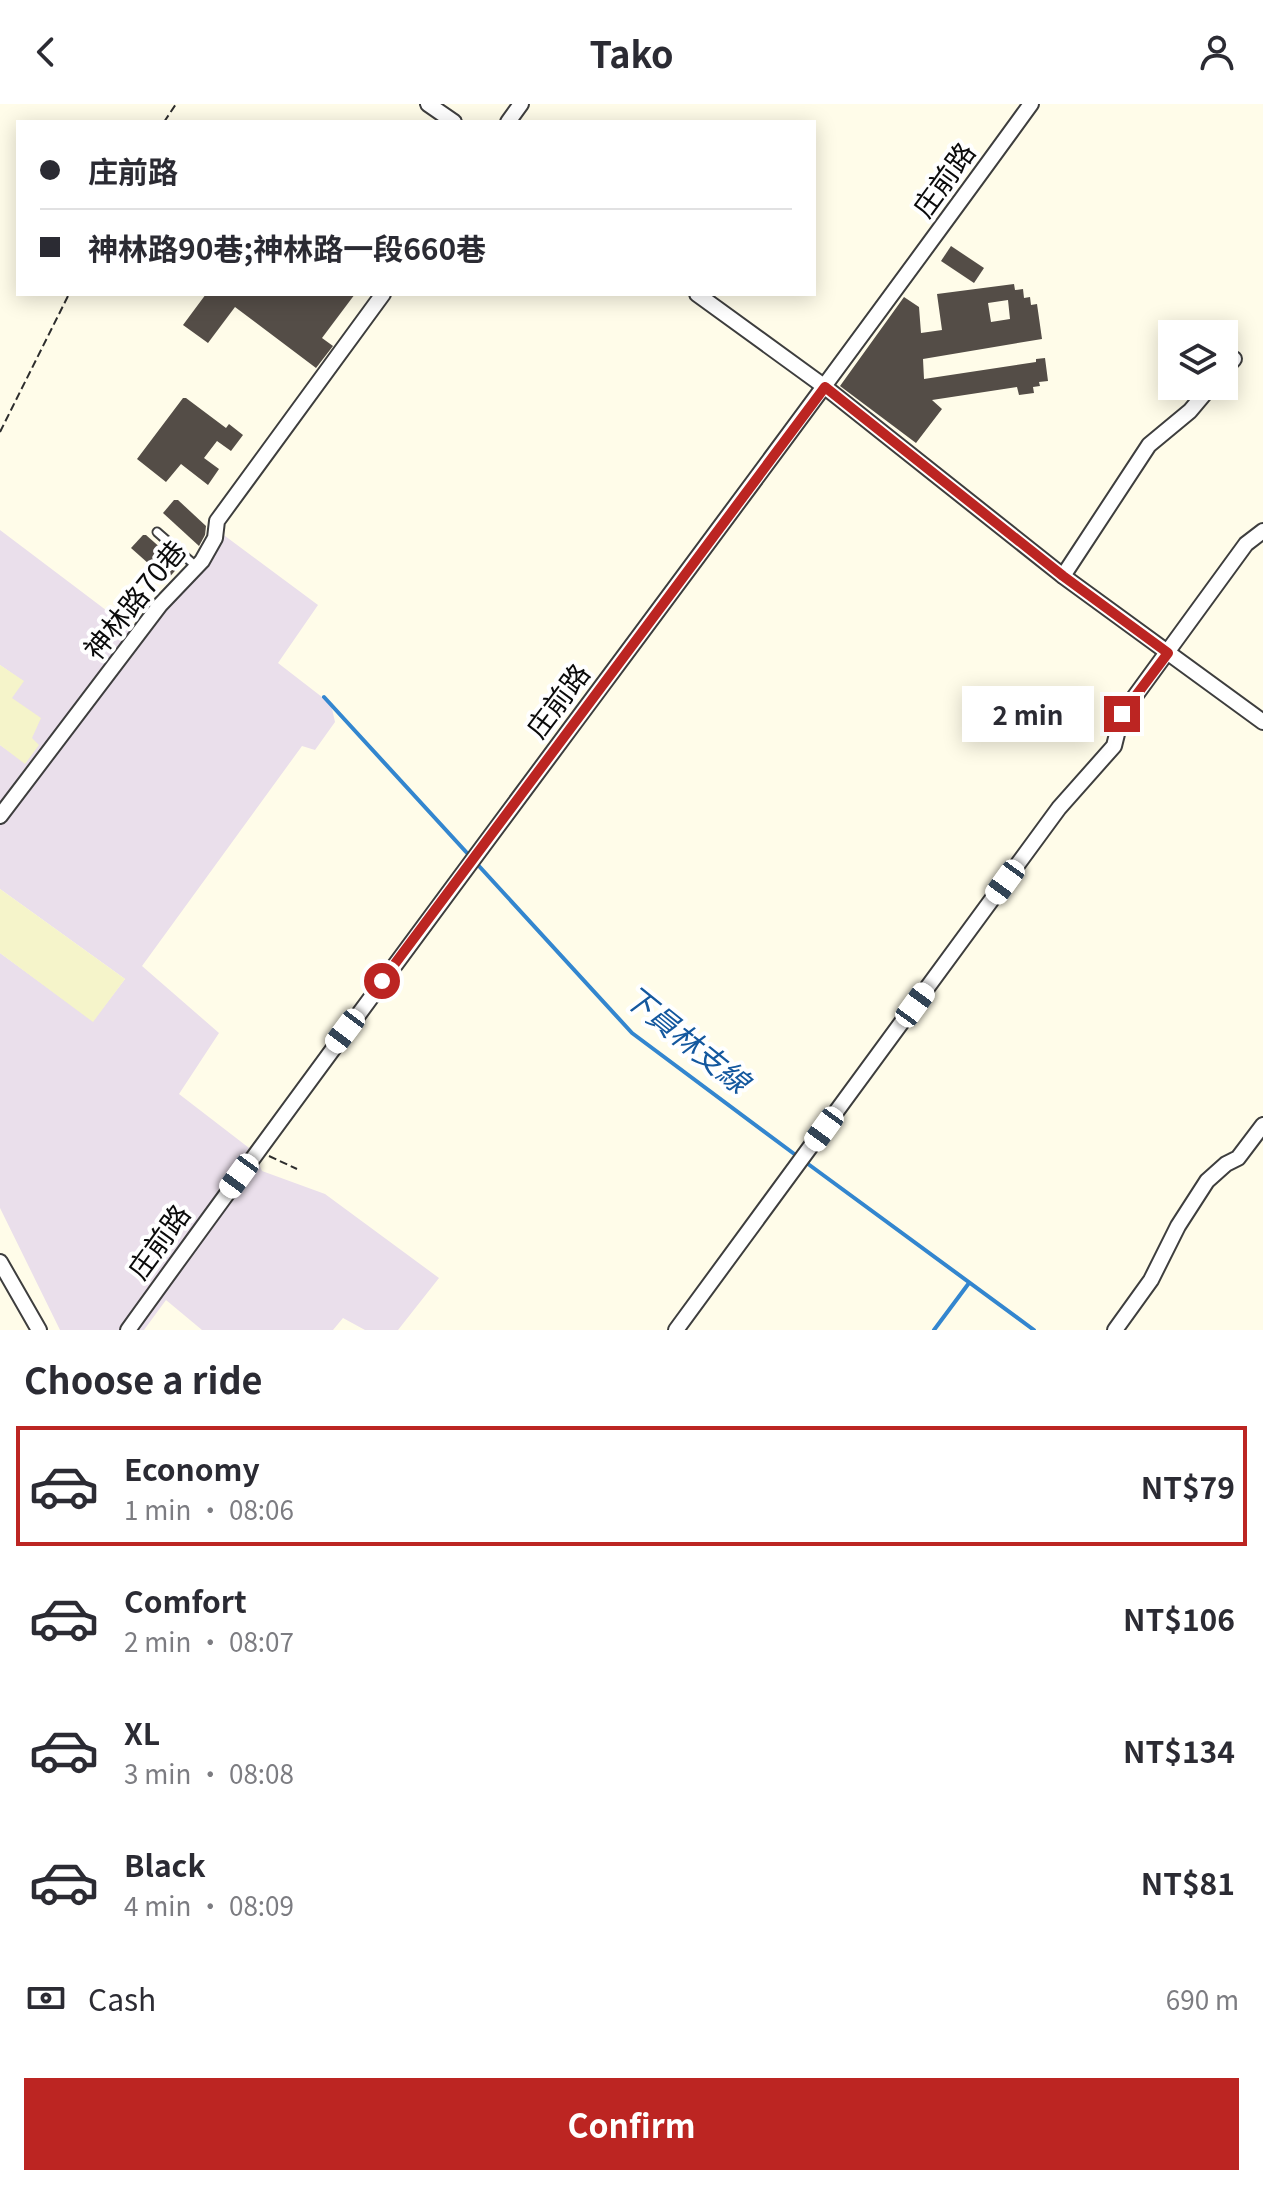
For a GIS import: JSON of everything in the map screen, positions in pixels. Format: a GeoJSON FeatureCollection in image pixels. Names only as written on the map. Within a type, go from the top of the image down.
{"type":"FeatureCollection","features":[{"type":"Feature","properties":{"kind":"street"},"geometry":{"type":"LineString","coordinates":[[428,104],[451,120]]}},
{"type":"Feature","properties":{"kind":"street","name":"庄前路"},"geometry":{"type":"LineString","coordinates":[[128,1330],[1031,104]]}},
{"type":"Feature","properties":{"kind":"street","name":"神林路70巷"},"geometry":{"type":"LineString","coordinates":[[0,816],[160,605],[197,567],[215,538],[217,521],[382,296]]}},
{"type":"Feature","properties":{"kind":"street"},"geometry":{"type":"LineString","coordinates":[[700,296],[825,387],[1063,576],[1263,722]]}},
{"type":"Feature","properties":{"kind":"street"},"geometry":{"type":"LineString","coordinates":[[1063,576],[1149,445],[1199,400]]}},
{"type":"Feature","properties":{"kind":"street"},"geometry":{"type":"LineString","coordinates":[[676,1330],[1059,808],[1114,746],[1122,714],[1246,544],[1263,531]]}},
{"type":"Feature","properties":{"kind":"street"},"geometry":{"type":"LineString","coordinates":[[1115,1330],[1151,1280],[1178,1226],[1207,1181],[1238,1158],[1263,1125]]}},
{"type":"Feature","properties":{"kind":"street"},"geometry":{"type":"LineString","coordinates":[[0,1262],[39,1330]]}},
{"type":"Feature","properties":{"kind":"lane"},"geometry":{"type":"LineString","coordinates":[[157,532],[197,567]]}},
{"type":"Feature","properties":{"kind":"path"},"geometry":{"type":"LineString","coordinates":[[0,432],[68,296]]}},
{"type":"Feature","properties":{"kind":"path"},"geometry":{"type":"LineString","coordinates":[[257,1151],[297,1169]]}},
{"type":"Feature","properties":{"kind":"shaded area"},"geometry":{"type":"Polygon","coordinates":[[[0,530],[131,629],[167,585],[196,580],[221,533],[318,605],[278,663],[331,704],[335,722],[315,750],[302,746],[142,966],[219,1033],[179,1094],[253,1151],[262,1171],[325,1194],[439,1278],[398,1330],[365,1330],[343,1318],[333,1330],[202,1330],[166,1300],[144,1330],[60,1330],[0,1208],[0,953],[93,1021],[125,979],[0,889],[0,745],[26,763],[32,738],[11,698],[23,681],[0,665],[0,530]]]}},
{"type":"Feature","properties":{"kind":"green space"},"geometry":{"type":"Polygon","coordinates":[[[0,665],[24,681],[12,698],[41,718],[32,738],[39,745],[25,764],[0,745],[0,665]]]}},
{"type":"Feature","properties":{"kind":"green space"},"geometry":{"type":"Polygon","coordinates":[[[0,889],[125,979],[93,1022],[0,953],[0,889]]]}},
{"type":"Feature","properties":{"kind":"building"},"geometry":{"type":"Polygon","coordinates":[[[951,246],[984,268],[974,283],[941,261],[951,246]]]}},
{"type":"Feature","properties":{"kind":"building"},"geometry":{"type":"Polygon","coordinates":[[[1014,284],[1015,290],[1023,289],[1024,298],[1030,297],[1031,305],[1037,304],[1042,339],[923,359],[924,379],[1036,362],[1036,359],[1045,358],[1048,381],[1039,382],[1040,386],[1033,387],[1034,393],[1019,395],[1017,387],[932,400],[942,409],[916,443],[840,386],[904,297],[919,307],[921,333],[942,330],[937,294],[1014,284]],[[1008,300],[988,303],[991,322],[1010,319],[1008,300]]]}},
{"type":"Feature","properties":{"kind":"building"},"geometry":{"type":"Polygon","coordinates":[[[205,296],[354,296],[322,338],[333,346],[316,368],[235,307],[208,343],[183,325],[205,296]]]}},
{"type":"Feature","properties":{"kind":"building"},"geometry":{"type":"Polygon","coordinates":[[[183,398],[226,428],[229,424],[243,435],[231,451],[217,441],[204,458],[219,469],[208,485],[181,464],[166,482],[137,459],[183,398]]]}},
{"type":"Feature","properties":{"kind":"building"},"geometry":{"type":"Polygon","coordinates":[[[174,500],[178,500],[206,526],[199,546],[163,513],[174,500]]]}},
{"type":"Feature","properties":{"kind":"building"},"geometry":{"type":"Polygon","coordinates":[[[143,535],[180,565],[167,580],[131,548],[143,535]]]}},
{"type":"Feature","properties":{"kind":"waterway","name":"下員林支線"},"geometry":{"type":"LineString","coordinates":[[324,697],[632,1033],[797,1156]]}},
{"type":"Feature","properties":{"kind":"waterway","name":"下員林支線"},"geometry":{"type":"LineString","coordinates":[[804,1161],[1034,1330]]}},
{"type":"Feature","properties":{"kind":"waterway"},"geometry":{"type":"LineString","coordinates":[[934,1330],[969,1283]]}},
{"type":"Feature","properties":{"kind":"route"},"geometry":{"type":"LineString","coordinates":[[382,981],[825,387],[1063,576],[1168,653],[1122,714]]}}]}
